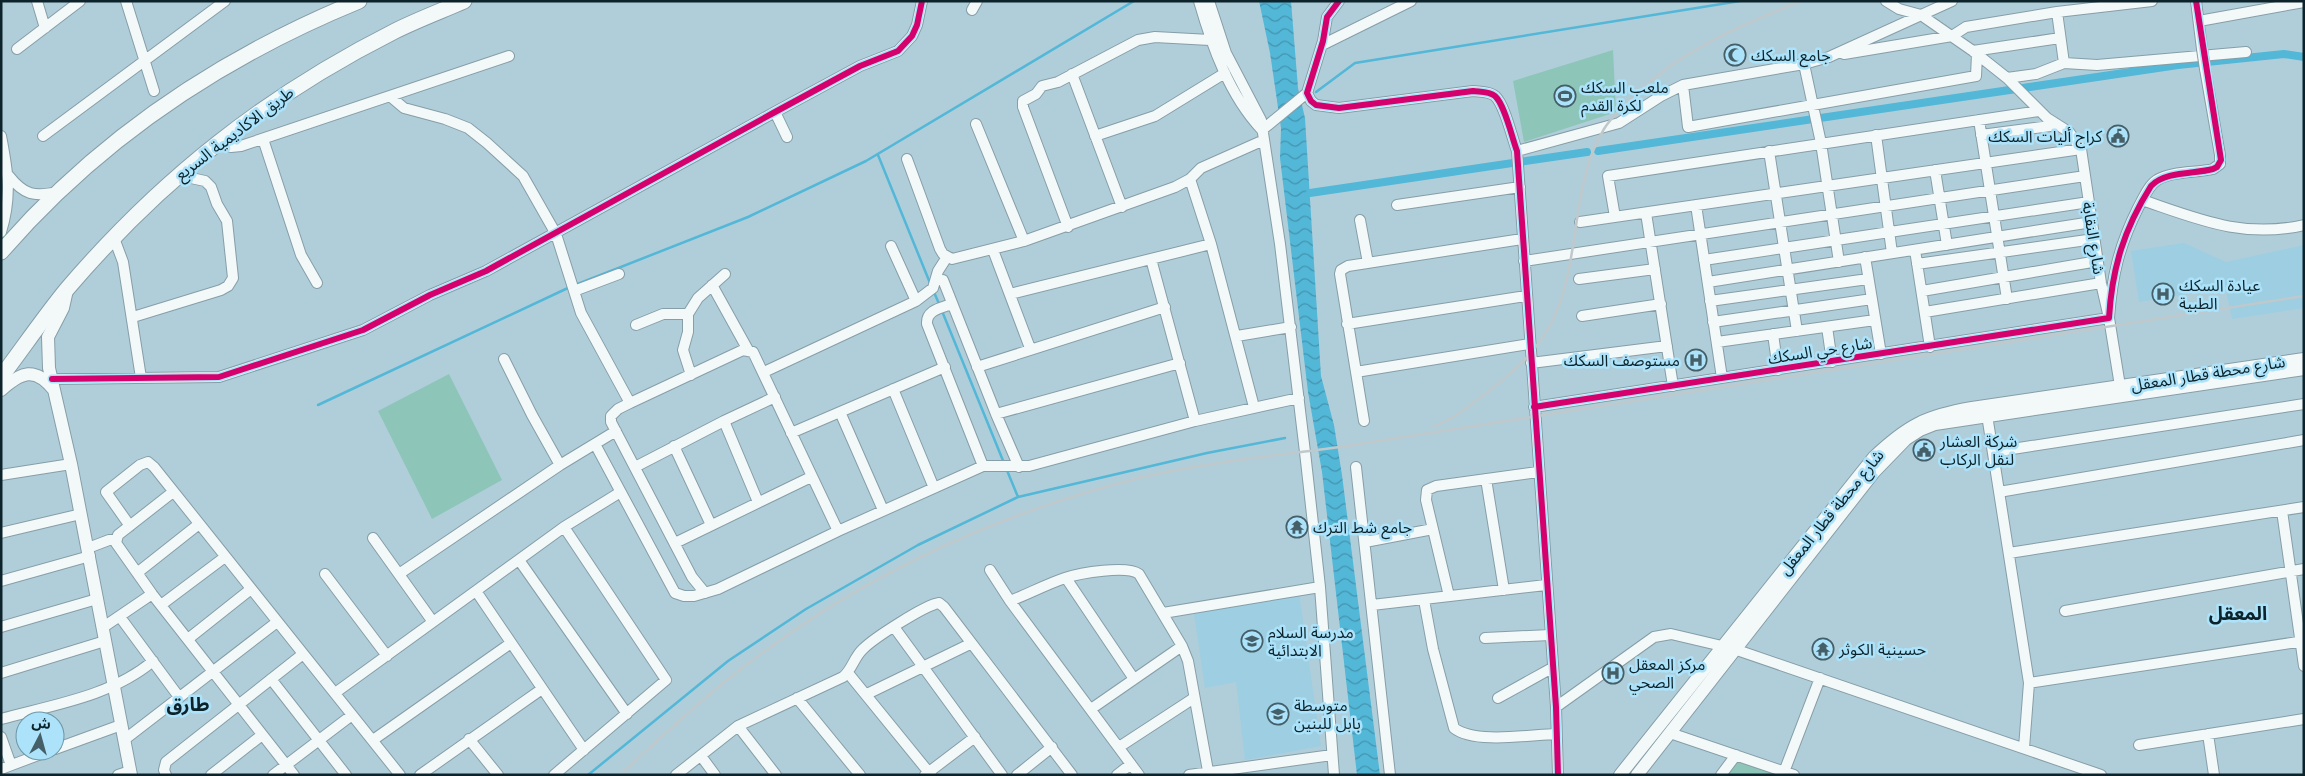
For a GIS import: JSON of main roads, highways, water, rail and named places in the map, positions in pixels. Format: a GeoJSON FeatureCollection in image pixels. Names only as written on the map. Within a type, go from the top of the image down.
{"type":"FeatureCollection","features":[{"type":"Feature","properties":{"kind":"highway"},"geometry":{"type":"LineString","coordinates":[[1,252],[84,167],[204,79],[276,38],[359,1]]}},
{"type":"Feature","properties":{"kind":"highway"},"geometry":{"type":"LineString","coordinates":[[448,8],[464,1]]}},
{"type":"Feature","properties":{"kind":"highway"},"geometry":{"type":"LineString","coordinates":[[448,8],[468,1]]}},
{"type":"Feature","properties":{"kind":"highway","name":"طريق الاكاديمية السريع"},"geometry":{"type":"LineString","coordinates":[[1,377],[67,290],[114,238],[177,175],[218,142],[322,70],[397,30],[448,8]]}},
{"type":"Feature","properties":{"kind":"main road"},"geometry":{"type":"LineString","coordinates":[[67,290],[63,308],[48,337],[47,355],[89,552],[124,740],[126,773]]}},
{"type":"Feature","properties":{"kind":"main road","name":"شارع محطة قطار المعقل"},"geometry":{"type":"LineString","coordinates":[[1637,775],[1670,733],[1728,648],[1874,457],[1916,423],[1944,413],[2304,359]]}},
{"type":"Feature","properties":{"kind":"main road","name":"شارع محطة قطار المعقل"},"geometry":{"type":"LineString","coordinates":[[1620,775],[1874,472],[1892,452],[1920,430],[1935,424],[1987,415],[2304,369]]}},
{"type":"Feature","properties":{"kind":"main road"},"geometry":{"type":"LineString","coordinates":[[1,390],[18,376],[29,374],[45,380],[56,392]]}},
{"type":"Feature","properties":{"kind":"water"},"geometry":{"type":"Polygon","coordinates":[[[1259,1],[1291,1],[1298,88],[1305,118],[1321,376],[1334,425],[1342,475],[1380,775],[1357,775],[1322,472],[1308,392],[1280,158],[1281,128],[1270,53],[1259,1]]]}},
{"type":"Feature","properties":{"kind":"waterway"},"geometry":{"type":"LineString","coordinates":[[575,285],[748,217],[866,161],[1134,1]]}},
{"type":"Feature","properties":{"kind":"waterway"},"geometry":{"type":"LineString","coordinates":[[1316,92],[1355,63],[1740,1]]}},
{"type":"Feature","properties":{"kind":"waterway"},"geometry":{"type":"LineString","coordinates":[[1598,151],[2178,65],[2284,54],[2304,57]]}},
{"type":"Feature","properties":{"kind":"waterway"},"geometry":{"type":"LineString","coordinates":[[1310,193],[1587,152]]}},
{"type":"Feature","properties":{"kind":"waterway"},"geometry":{"type":"LineString","coordinates":[[878,155],[930,283]]}},
{"type":"Feature","properties":{"kind":"waterway"},"geometry":{"type":"LineString","coordinates":[[318,405],[570,287]]}},
{"type":"Feature","properties":{"kind":"waterway"},"geometry":{"type":"LineString","coordinates":[[933,290],[940,306]]}},
{"type":"Feature","properties":{"kind":"waterway"},"geometry":{"type":"LineString","coordinates":[[942,311],[1004,463]]}},
{"type":"Feature","properties":{"kind":"waterway"},"geometry":{"type":"LineString","coordinates":[[588,775],[728,661],[806,609],[918,545],[1018,497],[1207,453],[1285,438]]}},
{"type":"Feature","properties":{"kind":"waterway"},"geometry":{"type":"LineString","coordinates":[[1006,468],[1018,497]]}},
{"type":"Feature","properties":{"kind":"railway"},"geometry":{"type":"LineString","coordinates":[[1432,427],[1441,424],[1473,403],[1517,368],[1534,350],[1547,331],[1556,312],[1569,270],[1581,195],[1589,161],[1598,140],[1613,117],[1651,81],[1690,53],[1733,30],[1801,1]]}},
{"type":"Feature","properties":{"kind":"railway"},"geometry":{"type":"LineString","coordinates":[[620,775],[732,676],[794,630],[840,601],[936,549],[1037,508],[1089,492],[1143,477],[1192,467],[1340,447],[2304,296]]}},
{"type":"Feature","properties":{"kind":"place","name":"جامع السكك"},"geometry":{"type":"Point","coordinates":[1735,55]}},
{"type":"Feature","properties":{"kind":"place","name":"ملعب السكك لكرة القدم"},"geometry":{"type":"Point","coordinates":[1565,96]}},
{"type":"Feature","properties":{"kind":"place","name":"كراج أليات السكك"},"geometry":{"type":"Point","coordinates":[2118,136]}},
{"type":"Feature","properties":{"kind":"place","name":"عيادة السكك الطبية"},"geometry":{"type":"Point","coordinates":[2163,294]}},
{"type":"Feature","properties":{"kind":"place","name":"مستوصف السكك"},"geometry":{"type":"Point","coordinates":[1696,360]}},
{"type":"Feature","properties":{"kind":"place","name":"شركة العشار لنقل الركاب"},"geometry":{"type":"Point","coordinates":[1924,450]}},
{"type":"Feature","properties":{"kind":"place","name":"جامع شط الترك"},"geometry":{"type":"Point","coordinates":[1297,527]}},
{"type":"Feature","properties":{"kind":"place","name":"مدرسة السلام الابتدائية"},"geometry":{"type":"Point","coordinates":[1252,641]}},
{"type":"Feature","properties":{"kind":"place","name":"حسينية الكوثر"},"geometry":{"type":"Point","coordinates":[1823,649]}},
{"type":"Feature","properties":{"kind":"place","name":"مركز المعقل الصحي"},"geometry":{"type":"Point","coordinates":[1613,673]}},
{"type":"Feature","properties":{"kind":"place","name":"متوسطة بابل للبنين"},"geometry":{"type":"Point","coordinates":[1278,714]}},
{"type":"Feature","properties":{"kind":"district","name":"المعقل"},"geometry":{"type":"Point","coordinates":[2238,613]}},
{"type":"Feature","properties":{"kind":"district","name":"طارق"},"geometry":{"type":"Point","coordinates":[188,704]}}]}
